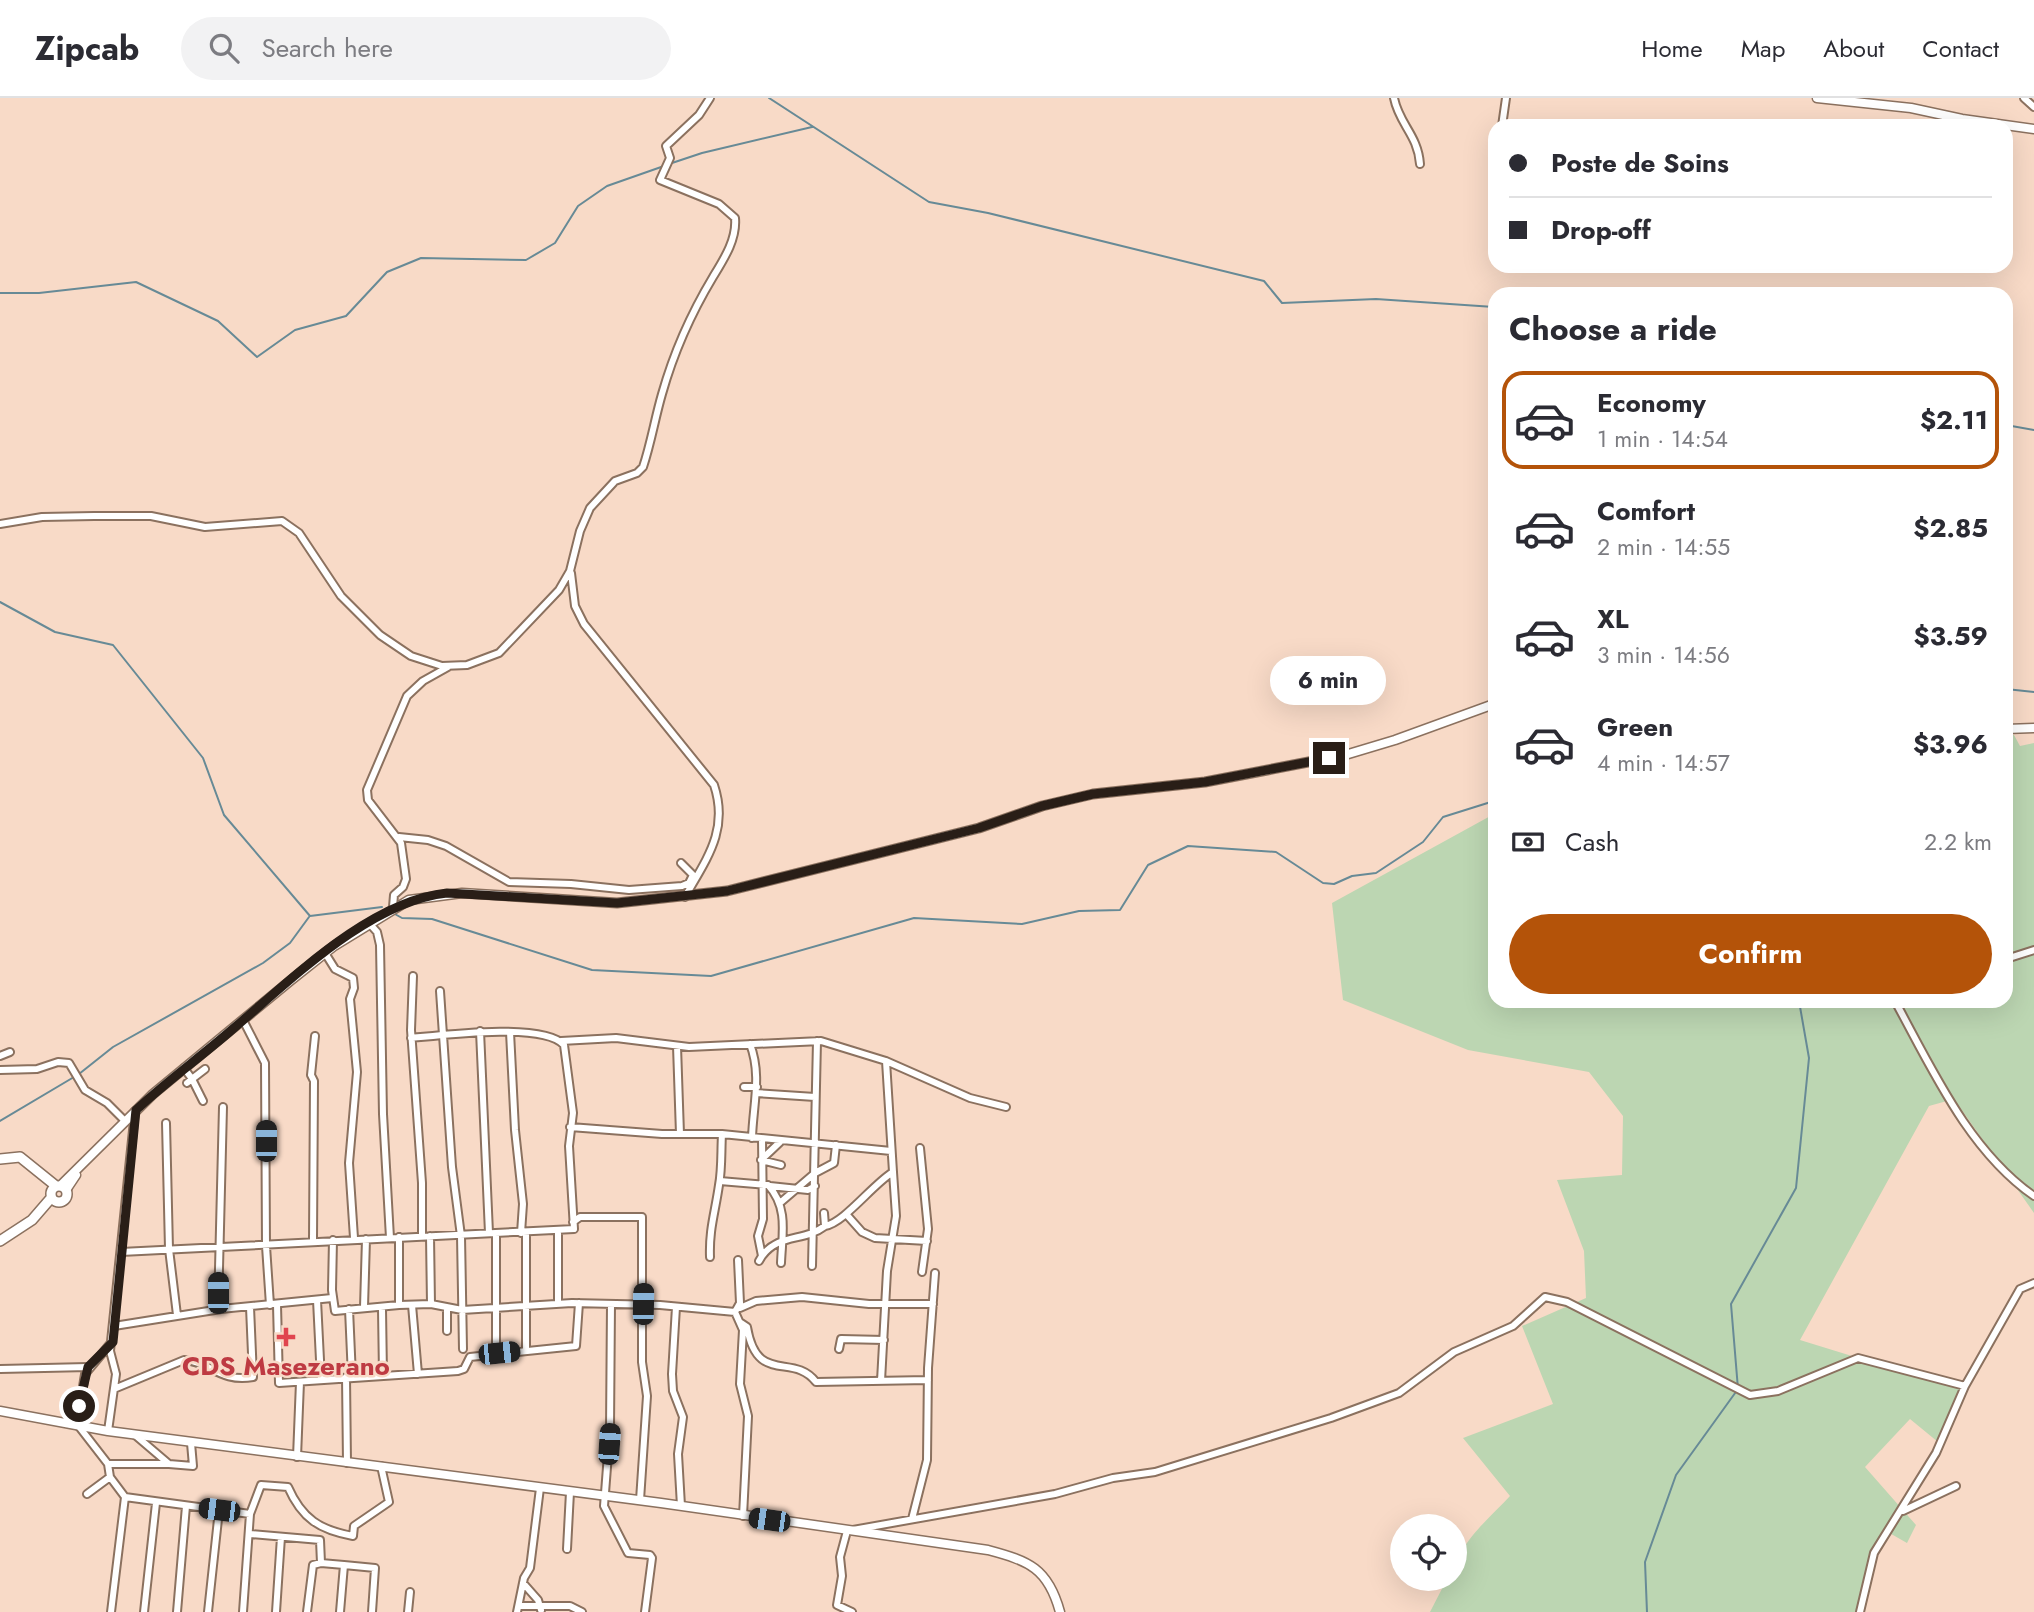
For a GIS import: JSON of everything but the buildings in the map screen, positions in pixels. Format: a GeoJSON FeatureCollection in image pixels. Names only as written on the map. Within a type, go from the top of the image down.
{"type":"FeatureCollection","features":[{"type":"Feature","properties":{"kind":"highway"},"geometry":{"type":"LineString","coordinates":[[0,1159],[20,1157],[57,1192],[41,1211],[0,1241]]}},
{"type":"Feature","properties":{"kind":"main road"},"geometry":{"type":"LineString","coordinates":[[1816,98],[1911,108],[1975,119]]}},
{"type":"Feature","properties":{"kind":"main road"},"geometry":{"type":"LineString","coordinates":[[2013,125],[2034,129]]}},
{"type":"Feature","properties":{"kind":"main road"},"geometry":{"type":"LineString","coordinates":[[57,1192],[136,1110],[325,953],[393,908],[421,896],[447,893],[594,903],[685,897],[773,880],[979,828],[1042,806],[1093,794],[1205,782],[1345,755],[1488,706]]}},
{"type":"Feature","properties":{"kind":"main road"},"geometry":{"type":"LineString","coordinates":[[2013,729],[2034,728]]}},
{"type":"Feature","properties":{"kind":"main road"},"geometry":{"type":"LineString","coordinates":[[0,1411],[191,1443],[235,1446],[297,1457],[640,1500],[951,1544],[1008,1556],[1038,1569],[1054,1589],[1060,1612]]}},
{"type":"Feature","properties":{"kind":"street"},"geometry":{"type":"LineString","coordinates":[[393,908],[394,895],[406,879],[399,837],[368,800],[370,779],[407,696],[423,681],[448,667],[478,663],[499,653],[559,590],[570,571],[580,531],[590,508],[615,481],[637,473],[643,467],[661,396],[678,351],[736,229],[735,218],[726,208],[660,180],[670,158],[666,146],[699,115],[710,98]]}},
{"type":"Feature","properties":{"kind":"street"},"geometry":{"type":"LineString","coordinates":[[1394,98],[1399,114],[1416,140],[1420,164]]}},
{"type":"Feature","properties":{"kind":"street"},"geometry":{"type":"LineString","coordinates":[[1503,119],[1506,98]]}},
{"type":"Feature","properties":{"kind":"street"},"geometry":{"type":"LineString","coordinates":[[2026,99],[2034,107]]}},
{"type":"Feature","properties":{"kind":"street"},"geometry":{"type":"LineString","coordinates":[[0,524],[34,518],[94,516],[151,516],[205,527],[282,520],[299,533],[341,596],[367,624],[411,656],[448,667]]}},
{"type":"Feature","properties":{"kind":"street"},"geometry":{"type":"LineString","coordinates":[[570,571],[575,606],[584,624],[714,785],[720,811],[714,845],[685,897]]}},
{"type":"Feature","properties":{"kind":"street"},"geometry":{"type":"LineString","coordinates":[[399,837],[428,839],[446,846],[509,882],[571,884],[629,890],[682,886],[693,875],[681,863]]}},
{"type":"Feature","properties":{"kind":"street"},"geometry":{"type":"LineString","coordinates":[[369,923],[377,932],[380,945],[383,1114],[390,1238]]}},
{"type":"Feature","properties":{"kind":"street"},"geometry":{"type":"LineString","coordinates":[[2013,957],[2034,950]]}},
{"type":"Feature","properties":{"kind":"street"},"geometry":{"type":"LineString","coordinates":[[325,953],[334,969],[353,978],[354,988],[350,999],[357,1072],[349,1163],[354,1238]]}},
{"type":"Feature","properties":{"kind":"street"},"geometry":{"type":"LineString","coordinates":[[413,976],[411,1038],[422,1183],[422,1236]]}},
{"type":"Feature","properties":{"kind":"street"},"geometry":{"type":"LineString","coordinates":[[440,991],[452,1167],[461,1236],[463,1349]]}},
{"type":"Feature","properties":{"kind":"street"},"geometry":{"type":"LineString","coordinates":[[1899,1008],[1926,1058],[1982,1148],[2015,1183],[2034,1196]]}},
{"type":"Feature","properties":{"kind":"street"},"geometry":{"type":"LineString","coordinates":[[243,1020],[265,1063],[266,1245],[274,1305],[279,1383],[458,1371],[464,1369],[470,1357],[576,1346],[579,1303]]}},
{"type":"Feature","properties":{"kind":"street"},"geometry":{"type":"LineString","coordinates":[[411,1038],[480,1031],[551,1036],[561,1041],[616,1038],[677,1046],[817,1041],[886,1061],[970,1098],[1006,1107]]}},
{"type":"Feature","properties":{"kind":"street"},"geometry":{"type":"LineString","coordinates":[[480,1031],[496,1353]]}},
{"type":"Feature","properties":{"kind":"street"},"geometry":{"type":"LineString","coordinates":[[510,1032],[523,1203],[526,1350]]}},
{"type":"Feature","properties":{"kind":"street"},"geometry":{"type":"LineString","coordinates":[[313,1240],[311,1075],[315,1036]]}},
{"type":"Feature","properties":{"kind":"street"},"geometry":{"type":"LineString","coordinates":[[121,1252],[218,1249],[313,1240],[461,1236],[574,1229],[570,1127],[572,1096],[566,1053],[561,1041]]}},
{"type":"Feature","properties":{"kind":"street"},"geometry":{"type":"LineString","coordinates":[[812,1266],[817,1041]]}},
{"type":"Feature","properties":{"kind":"street"},"geometry":{"type":"LineString","coordinates":[[750,1044],[756,1057],[757,1090],[752,1138]]}},
{"type":"Feature","properties":{"kind":"street"},"geometry":{"type":"LineString","coordinates":[[677,1046],[680,1135]]}},
{"type":"Feature","properties":{"kind":"street"},"geometry":{"type":"LineString","coordinates":[[0,1056],[10,1052]]}},
{"type":"Feature","properties":{"kind":"street"},"geometry":{"type":"LineString","coordinates":[[881,1381],[887,1271],[896,1216],[886,1061]]}},
{"type":"Feature","properties":{"kind":"street"},"geometry":{"type":"LineString","coordinates":[[0,1070],[37,1069],[58,1062],[69,1063],[85,1090],[107,1103],[125,1121]]}},
{"type":"Feature","properties":{"kind":"street"},"geometry":{"type":"LineString","coordinates":[[184,1068],[203,1101]]}},
{"type":"Feature","properties":{"kind":"street"},"geometry":{"type":"LineString","coordinates":[[190,1081],[205,1069]]}},
{"type":"Feature","properties":{"kind":"street"},"geometry":{"type":"LineString","coordinates":[[744,1087],[815,1097]]}},
{"type":"Feature","properties":{"kind":"street"},"geometry":{"type":"LineString","coordinates":[[218,1309],[223,1107]]}},
{"type":"Feature","properties":{"kind":"street"},"geometry":{"type":"LineString","coordinates":[[108,1431],[116,1374],[110,1351],[136,1110]]}},
{"type":"Feature","properties":{"kind":"street"},"geometry":{"type":"LineString","coordinates":[[166,1123],[169,1249],[177,1315]]}},
{"type":"Feature","properties":{"kind":"street"},"geometry":{"type":"LineString","coordinates":[[570,1127],[680,1135],[722,1135],[891,1151]]}},
{"type":"Feature","properties":{"kind":"street"},"geometry":{"type":"LineString","coordinates":[[710,1257],[709,1226],[715,1214],[720,1181],[722,1135]]}},
{"type":"Feature","properties":{"kind":"street"},"geometry":{"type":"LineString","coordinates":[[762,1139],[761,1160],[765,1185],[763,1219],[758,1236],[761,1259],[782,1238],[814,1234],[846,1214],[875,1183],[893,1172]]}},
{"type":"Feature","properties":{"kind":"street"},"geometry":{"type":"LineString","coordinates":[[761,1160],[779,1142]]}},
{"type":"Feature","properties":{"kind":"street"},"geometry":{"type":"LineString","coordinates":[[781,1202],[816,1173],[834,1163],[836,1145]]}},
{"type":"Feature","properties":{"kind":"street"},"geometry":{"type":"LineString","coordinates":[[920,1148],[927,1241],[922,1272]]}},
{"type":"Feature","properties":{"kind":"street"},"geometry":{"type":"LineString","coordinates":[[761,1160],[781,1165]]}},
{"type":"Feature","properties":{"kind":"street"},"geometry":{"type":"LineString","coordinates":[[720,1181],[808,1190],[815,1186]]}},
{"type":"Feature","properties":{"kind":"street"},"geometry":{"type":"LineString","coordinates":[[765,1185],[781,1202],[785,1219],[781,1264]]}},
{"type":"Feature","properties":{"kind":"street"},"geometry":{"type":"LineString","coordinates":[[824,1213],[825,1226]]}},
{"type":"Feature","properties":{"kind":"street"},"geometry":{"type":"LineString","coordinates":[[846,1214],[862,1231],[875,1238],[927,1241]]}},
{"type":"Feature","properties":{"kind":"street"},"geometry":{"type":"LineString","coordinates":[[573,1222],[580,1217],[642,1217],[642,1362],[647,1396],[640,1500]]}},
{"type":"Feature","properties":{"kind":"street"},"geometry":{"type":"LineString","coordinates":[[558,1230],[558,1303]]}},
{"type":"Feature","properties":{"kind":"street"},"geometry":{"type":"LineString","coordinates":[[430,1236],[432,1304]]}},
{"type":"Feature","properties":{"kind":"street"},"geometry":{"type":"LineString","coordinates":[[398,1305],[399,1237]]}},
{"type":"Feature","properties":{"kind":"street"},"geometry":{"type":"LineString","coordinates":[[364,1307],[366,1239]]}},
{"type":"Feature","properties":{"kind":"street"},"geometry":{"type":"LineString","coordinates":[[333,1240],[332,1298],[335,1311],[364,1307],[382,1309],[398,1305],[432,1304],[462,1310],[558,1303],[643,1304],[737,1310],[756,1301],[802,1297],[887,1304],[933,1304]]}},
{"type":"Feature","properties":{"kind":"street"},"geometry":{"type":"LineString","coordinates":[[738,1260],[737,1310],[744,1343],[740,1384],[748,1416],[743,1516]]}},
{"type":"Feature","properties":{"kind":"street"},"geometry":{"type":"LineString","coordinates":[[912,1519],[927,1460],[928,1380],[935,1272]]}},
{"type":"Feature","properties":{"kind":"street"},"geometry":{"type":"LineString","coordinates":[[1860,1612],[1874,1553],[1902,1512],[1936,1453],[1965,1386],[2020,1289],[2034,1283]]}},
{"type":"Feature","properties":{"kind":"street"},"geometry":{"type":"LineString","coordinates":[[852,1612],[840,1608],[837,1603],[842,1576],[840,1558],[846,1531],[1036,1497],[1155,1472],[1331,1418],[1399,1392],[1454,1352],[1513,1326],[1548,1296],[1750,1395],[1778,1391],[1858,1358],[1965,1386]]}},
{"type":"Feature","properties":{"kind":"street"},"geometry":{"type":"LineString","coordinates":[[114,1326],[218,1309],[332,1298]]}},
{"type":"Feature","properties":{"kind":"street"},"geometry":{"type":"LineString","coordinates":[[317,1300],[321,1380]]}},
{"type":"Feature","properties":{"kind":"street"},"geometry":{"type":"LineString","coordinates":[[611,1304],[610,1428],[604,1506],[628,1553],[650,1555],[652,1558],[645,1612]]}},
{"type":"Feature","properties":{"kind":"street"},"geometry":{"type":"LineString","coordinates":[[412,1305],[418,1374]]}},
{"type":"Feature","properties":{"kind":"street"},"geometry":{"type":"LineString","coordinates":[[114,1389],[183,1360],[239,1380],[253,1377],[250,1307]]}},
{"type":"Feature","properties":{"kind":"street"},"geometry":{"type":"LineString","coordinates":[[676,1307],[672,1374],[673,1391],[683,1417],[678,1454],[681,1506]]}},
{"type":"Feature","properties":{"kind":"street"},"geometry":{"type":"LineString","coordinates":[[447,1308],[447,1331]]}},
{"type":"Feature","properties":{"kind":"street"},"geometry":{"type":"LineString","coordinates":[[347,1463],[349,1309]]}},
{"type":"Feature","properties":{"kind":"street"},"geometry":{"type":"LineString","coordinates":[[382,1309],[383,1375]]}},
{"type":"Feature","properties":{"kind":"street"},"geometry":{"type":"LineString","coordinates":[[741,1323],[747,1327],[751,1348],[771,1365],[805,1372],[816,1382],[928,1380]]}},
{"type":"Feature","properties":{"kind":"street"},"geometry":{"type":"LineString","coordinates":[[839,1349],[841,1339],[884,1340]]}},
{"type":"Feature","properties":{"kind":"street"},"geometry":{"type":"LineString","coordinates":[[113,1342],[88,1367],[81,1388],[76,1424],[108,1464],[110,1477],[125,1497],[250,1514]]}},
{"type":"Feature","properties":{"kind":"street"},"geometry":{"type":"LineString","coordinates":[[0,1369],[88,1367]]}},
{"type":"Feature","properties":{"kind":"street"},"geometry":{"type":"LineString","coordinates":[[297,1457],[299,1382]]}},
{"type":"Feature","properties":{"kind":"street"},"geometry":{"type":"LineString","coordinates":[[133,1434],[169,1464]]}},
{"type":"Feature","properties":{"kind":"street"},"geometry":{"type":"LineString","coordinates":[[108,1464],[193,1466],[191,1443]]}},
{"type":"Feature","properties":{"kind":"street"},"geometry":{"type":"LineString","coordinates":[[243,1612],[250,1514],[261,1485],[288,1487],[297,1507],[316,1526],[353,1536],[354,1525],[389,1502],[381,1466]]}},
{"type":"Feature","properties":{"kind":"street"},"geometry":{"type":"LineString","coordinates":[[87,1494],[110,1477]]}},
{"type":"Feature","properties":{"kind":"street"},"geometry":{"type":"LineString","coordinates":[[1902,1512],[1956,1486]]}},
{"type":"Feature","properties":{"kind":"street"},"geometry":{"type":"LineString","coordinates":[[540,1488],[530,1567],[523,1583],[518,1609],[541,1610],[569,1606],[582,1612]]}},
{"type":"Feature","properties":{"kind":"street"},"geometry":{"type":"LineString","coordinates":[[566,1549],[570,1492]]}},
{"type":"Feature","properties":{"kind":"street"},"geometry":{"type":"LineString","coordinates":[[111,1612],[125,1497]]}},
{"type":"Feature","properties":{"kind":"street"},"geometry":{"type":"LineString","coordinates":[[144,1612],[156,1503]]}},
{"type":"Feature","properties":{"kind":"street"},"geometry":{"type":"LineString","coordinates":[[177,1612],[186,1506]]}},
{"type":"Feature","properties":{"kind":"street"},"geometry":{"type":"LineString","coordinates":[[208,1612],[219,1510]]}},
{"type":"Feature","properties":{"kind":"street"},"geometry":{"type":"LineString","coordinates":[[250,1534],[320,1540],[321,1563]]}},
{"type":"Feature","properties":{"kind":"street"},"geometry":{"type":"LineString","coordinates":[[276,1612],[281,1537]]}},
{"type":"Feature","properties":{"kind":"street"},"geometry":{"type":"LineString","coordinates":[[307,1612],[313,1565],[321,1563],[374,1568],[372,1612]]}},
{"type":"Feature","properties":{"kind":"street"},"geometry":{"type":"LineString","coordinates":[[340,1612],[344,1565]]}},
{"type":"Feature","properties":{"kind":"street"},"geometry":{"type":"LineString","coordinates":[[523,1583],[541,1610]]}},
{"type":"Feature","properties":{"kind":"street"},"geometry":{"type":"LineString","coordinates":[[408,1612],[410,1592]]}},
{"type":"Feature","properties":{"kind":"green space"},"geometry":{"type":"Polygon","coordinates":[[[2013,735],[2020,746],[2034,743],[2034,1213],[1954,1099],[1929,1106],[1800,1340],[1962,1390],[1938,1442],[1910,1419],[1865,1467],[1916,1525],[1907,1543],[1886,1531],[1870,1559],[1859,1612],[1430,1612],[1441,1591],[1467,1591],[1467,1543],[1510,1496],[1463,1438],[1553,1404],[1522,1326],[1586,1298],[1584,1251],[1557,1180],[1622,1175],[1623,1116],[1589,1072],[1468,1050],[1343,1000],[1332,903],[1488,817],[1488,1008],[2013,1008],[2013,735]]]}},
{"type":"Feature","properties":{"kind":"waterway"},"geometry":{"type":"LineString","coordinates":[[769,98],[929,202],[988,213],[1264,281],[1282,303],[1376,299],[1488,307]]}},
{"type":"Feature","properties":{"kind":"waterway"},"geometry":{"type":"LineString","coordinates":[[669,164],[702,153],[812,127]]}},
{"type":"Feature","properties":{"kind":"waterway"},"geometry":{"type":"LineString","coordinates":[[0,293],[39,293],[136,282],[218,321],[257,357],[295,330],[346,316],[387,272],[421,258],[526,260],[555,243],[578,206],[607,186],[664,166]]}},
{"type":"Feature","properties":{"kind":"waterway"},"geometry":{"type":"LineString","coordinates":[[2013,426],[2034,430]]}},
{"type":"Feature","properties":{"kind":"waterway"},"geometry":{"type":"LineString","coordinates":[[0,602],[55,632],[113,645],[203,758],[224,815],[310,916],[382,907]]}},
{"type":"Feature","properties":{"kind":"waterway"},"geometry":{"type":"LineString","coordinates":[[2013,690],[2034,692]]}},
{"type":"Feature","properties":{"kind":"waterway"},"geometry":{"type":"LineString","coordinates":[[393,913],[402,918],[432,919],[592,970],[711,976],[914,918],[1022,924],[1079,911],[1120,910],[1148,865],[1188,846],[1276,852],[1323,883],[1334,884],[1352,876],[1376,873],[1423,842],[1443,817],[1488,803]]}},
{"type":"Feature","properties":{"kind":"waterway"},"geometry":{"type":"LineString","coordinates":[[79,1074],[113,1047],[263,963],[290,943],[309,917]]}},
{"type":"Feature","properties":{"kind":"waterway"},"geometry":{"type":"LineString","coordinates":[[1647,1612],[1645,1562],[1676,1475],[1738,1389],[1731,1304],[1796,1188],[1809,1058],[1800,1008]]}},
{"type":"Feature","properties":{"kind":"waterway"},"geometry":{"type":"LineString","coordinates":[[0,1121],[74,1077]]}},
{"type":"Feature","properties":{"kind":"place","name":"CDS Masezerano"},"geometry":{"type":"Point","coordinates":[286,1337]}},
{"type":"Feature","properties":{"kind":"route"},"geometry":{"type":"LineString","coordinates":[[79,1406],[88,1367],[113,1342],[136,1110],[318,958],[393,908],[421,896],[447,893],[617,903],[727,891],[979,828],[1042,806],[1093,794],[1205,782],[1329,758]]}}]}
